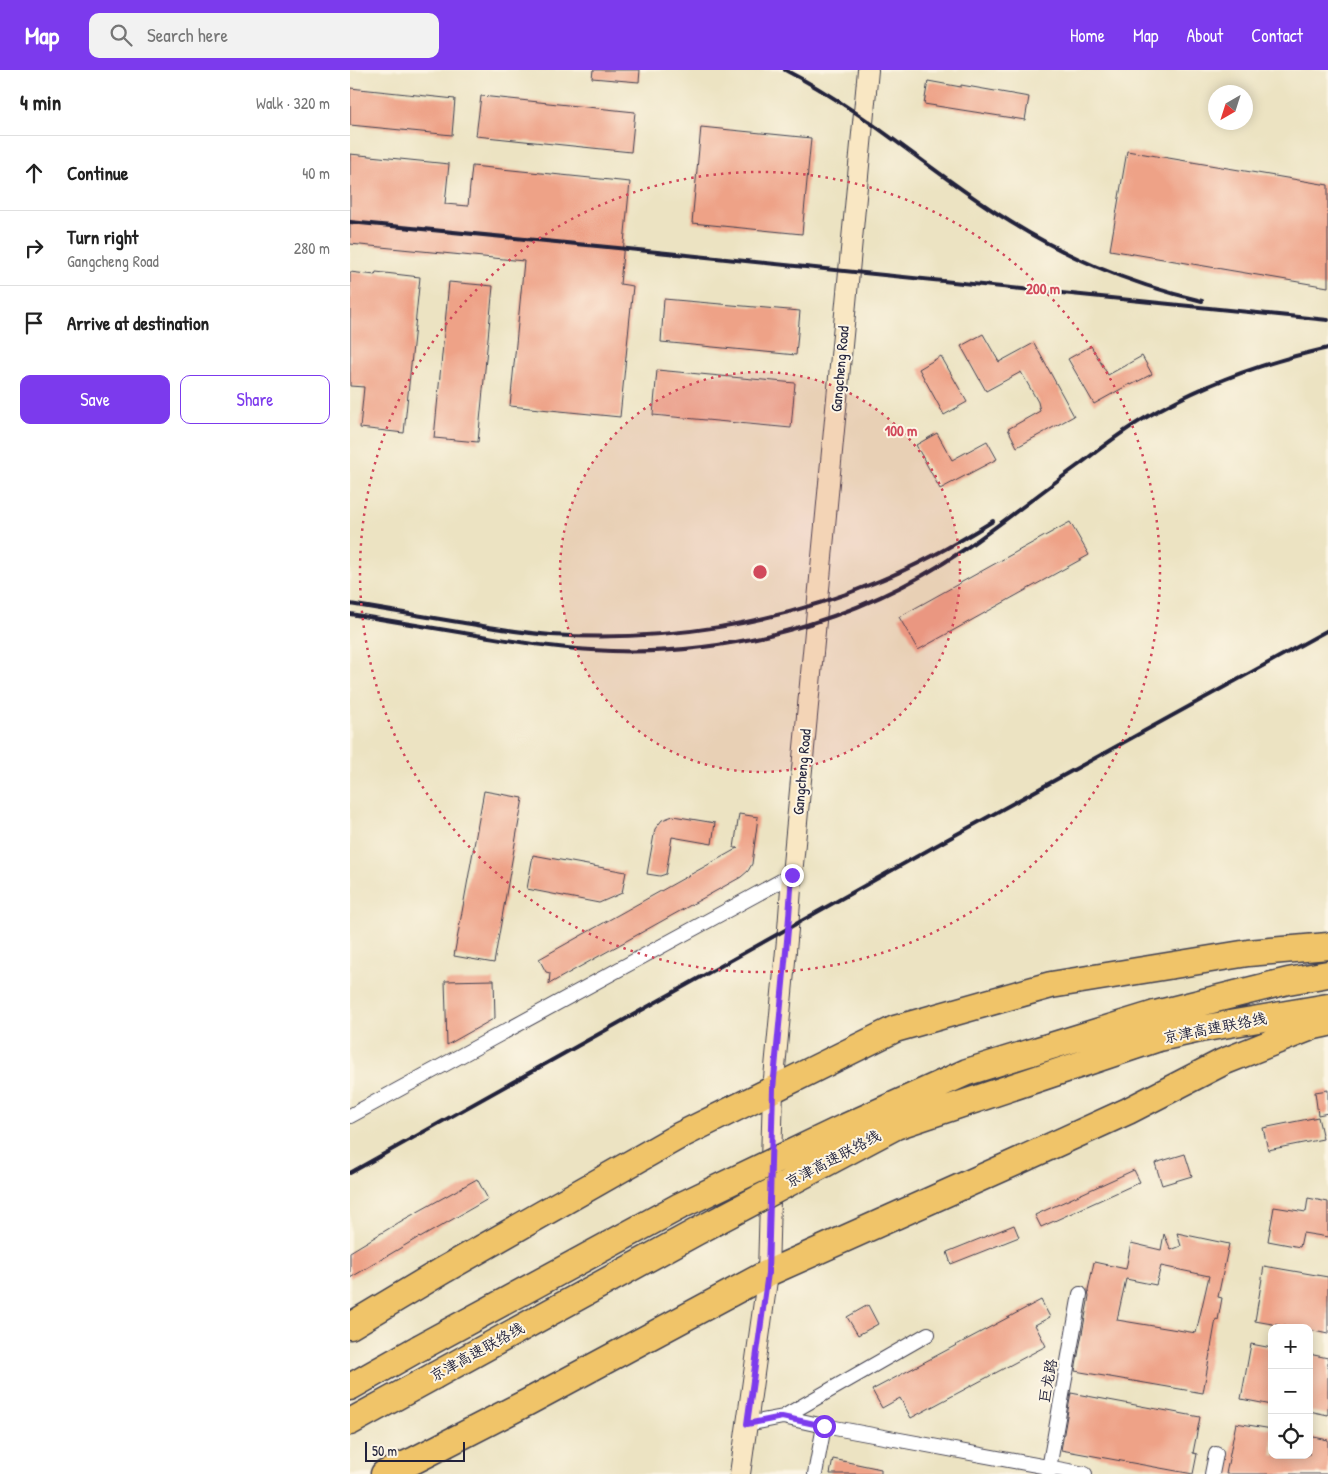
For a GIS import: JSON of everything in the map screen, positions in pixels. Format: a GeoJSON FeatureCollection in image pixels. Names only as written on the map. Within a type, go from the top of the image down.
{"type":"FeatureCollection","features":[{"type":"Feature","properties":{"kind":"highway"},"geometry":{"type":"LineString","coordinates":[[350,1326],[442,1270],[671,1140],[895,1029],[1052,985],[1248,953],[1328,946]]}},
{"type":"Feature","properties":{"kind":"highway","name":"京津高速联络线"},"geometry":{"type":"LineString","coordinates":[[350,1422],[696,1232],[896,1126],[1157,1026],[1288,981],[1328,974]]}},
{"type":"Feature","properties":{"kind":"highway","name":"京津高速联络线"},"geometry":{"type":"LineString","coordinates":[[350,1387],[680,1206],[843,1128],[967,1072],[1157,1026],[1200,1029],[1328,1007]]}},
{"type":"Feature","properties":{"kind":"highway"},"geometry":{"type":"LineString","coordinates":[[384,1474],[528,1402],[768,1273],[1023,1159],[1128,1110],[1223,1062],[1314,1026],[1328,1023]]}},
{"type":"Feature","properties":{"kind":"street","name":"Gangcheng Road"},"geometry":{"type":"LineString","coordinates":[[740,1474],[768,1273],[773,1089],[868,70]]}},
{"type":"Feature","properties":{"kind":"street"},"geometry":{"type":"LineString","coordinates":[[350,1116],[792,875]]}},
{"type":"Feature","properties":{"kind":"street","name":"巨龙路"},"geometry":{"type":"LineString","coordinates":[[1049,1471],[1080,1294]]}},
{"type":"Feature","properties":{"kind":"street"},"geometry":{"type":"LineString","coordinates":[[747,1424],[782,1417],[928,1334]]}},
{"type":"Feature","properties":{"kind":"street"},"geometry":{"type":"LineString","coordinates":[[782,1417],[1049,1471],[1085,1474]]}},
{"type":"Feature","properties":{"kind":"street"},"geometry":{"type":"LineString","coordinates":[[814,1474],[824,1426]]}},
{"type":"Feature","properties":{"kind":"street"},"geometry":{"type":"LineString","coordinates":[[1212,1474],[1216,1454]]}},
{"type":"Feature","properties":{"kind":"building"},"geometry":{"type":"Polygon","coordinates":[[[593,70],[640,70],[639,82],[592,78],[593,70]]]}},
{"type":"Feature","properties":{"kind":"building"},"geometry":{"type":"Polygon","coordinates":[[[928,81],[1029,97],[1025,120],[924,104],[928,81]]]}},
{"type":"Feature","properties":{"kind":"building"},"geometry":{"type":"Polygon","coordinates":[[[350,88],[455,99],[452,135],[350,125],[350,88]]]}},
{"type":"Feature","properties":{"kind":"building"},"geometry":{"type":"Polygon","coordinates":[[[481,96],[635,112],[631,152],[476,136],[481,96]]]}},
{"type":"Feature","properties":{"kind":"building"},"geometry":{"type":"Polygon","coordinates":[[[701,127],[811,138],[802,234],[692,223],[701,127]]]}},
{"type":"Feature","properties":{"kind":"building"},"geometry":{"type":"Polygon","coordinates":[[[1127,151],[1328,185],[1328,287],[1110,250],[1127,151]]]}},
{"type":"Feature","properties":{"kind":"building"},"geometry":{"type":"Polygon","coordinates":[[[350,154],[449,164],[445,204],[468,206],[472,166],[630,182],[620,284],[633,286],[620,417],[510,406],[524,261],[350,244],[350,154]]]}},
{"type":"Feature","properties":{"kind":"building"},"geometry":{"type":"Polygon","coordinates":[[[350,272],[375,275],[376,272],[420,277],[404,433],[360,428],[364,387],[350,386],[350,272]]]}},
{"type":"Feature","properties":{"kind":"building"},"geometry":{"type":"Polygon","coordinates":[[[449,282],[493,286],[478,442],[434,438],[449,282]]]}},
{"type":"Feature","properties":{"kind":"building"},"geometry":{"type":"Polygon","coordinates":[[[664,299],[800,311],[796,355],[661,342],[664,299]]]}},
{"type":"Feature","properties":{"kind":"building"},"geometry":{"type":"Polygon","coordinates":[[[983,334],[999,362],[1034,343],[1074,416],[1017,447],[1008,429],[1040,411],[1038,402],[1021,372],[986,391],[961,346],[983,334]]]}},
{"type":"Feature","properties":{"kind":"building"},"geometry":{"type":"Polygon","coordinates":[[[1091,346],[1108,375],[1142,356],[1152,374],[1094,404],[1068,359],[1091,346]]]}},
{"type":"Feature","properties":{"kind":"building"},"geometry":{"type":"Polygon","coordinates":[[[941,356],[967,402],[944,415],[919,369],[941,356]]]}},
{"type":"Feature","properties":{"kind":"building"},"geometry":{"type":"Polygon","coordinates":[[[657,370],[795,383],[791,428],[653,415],[657,370]]]}},
{"type":"Feature","properties":{"kind":"building"},"geometry":{"type":"Polygon","coordinates":[[[937,433],[952,460],[987,441],[997,459],[940,489],[916,445],[937,433]]]}},
{"type":"Feature","properties":{"kind":"building"},"geometry":{"type":"Polygon","coordinates":[[[1070,522],[1089,555],[918,650],[899,617],[1070,522]]]}},
{"type":"Feature","properties":{"kind":"building"},"geometry":{"type":"Polygon","coordinates":[[[484,791],[523,798],[494,963],[454,956],[484,791]]]}},
{"type":"Feature","properties":{"kind":"building"},"geometry":{"type":"Polygon","coordinates":[[[739,814],[758,817],[752,864],[748,871],[741,877],[549,984],[550,973],[546,972],[539,959],[738,848],[734,848],[739,814]]]}},
{"type":"Feature","properties":{"kind":"building"},"geometry":{"type":"Polygon","coordinates":[[[673,816],[715,823],[712,844],[672,837],[666,874],[660,876],[647,874],[655,829],[662,820],[673,816]]]}},
{"type":"Feature","properties":{"kind":"building"},"geometry":{"type":"Polygon","coordinates":[[[533,855],[626,872],[622,893],[599,903],[527,889],[533,855]]]}},
{"type":"Feature","properties":{"kind":"building"},"geometry":{"type":"Polygon","coordinates":[[[494,980],[495,1018],[447,1045],[445,981],[494,980]]]}},
{"type":"Feature","properties":{"kind":"building"},"geometry":{"type":"Polygon","coordinates":[[[1328,1090],[1328,1113],[1318,1115],[1315,1092],[1328,1090]]]}},
{"type":"Feature","properties":{"kind":"building"},"geometry":{"type":"Polygon","coordinates":[[[1318,1117],[1323,1139],[1268,1150],[1263,1128],[1318,1117]]]}},
{"type":"Feature","properties":{"kind":"building"},"geometry":{"type":"Polygon","coordinates":[[[1185,1154],[1192,1176],[1162,1185],[1155,1163],[1185,1154]]]}},
{"type":"Feature","properties":{"kind":"building"},"geometry":{"type":"Polygon","coordinates":[[[1134,1170],[1140,1182],[1041,1227],[1035,1215],[1134,1170]]]}},
{"type":"Feature","properties":{"kind":"building"},"geometry":{"type":"Polygon","coordinates":[[[477,1179],[488,1199],[350,1278],[350,1252],[477,1179]]]}},
{"type":"Feature","properties":{"kind":"building"},"geometry":{"type":"Polygon","coordinates":[[[1308,1198],[1328,1202],[1328,1237],[1303,1233],[1300,1247],[1268,1241],[1274,1207],[1306,1212],[1308,1198]]]}},
{"type":"Feature","properties":{"kind":"building"},"geometry":{"type":"Polygon","coordinates":[[[1014,1225],[1019,1237],[951,1264],[947,1252],[1014,1225]]]}},
{"type":"Feature","properties":{"kind":"building"},"geometry":{"type":"Polygon","coordinates":[[[1177,1233],[1229,1244],[1218,1297],[1222,1298],[1218,1320],[1216,1319],[1203,1393],[1075,1371],[1094,1262],[1126,1269],[1131,1243],[1161,1250],[1164,1234],[1171,1250],[1181,1246],[1177,1233]],[[1161,1266],[1156,1285],[1126,1279],[1117,1320],[1196,1333],[1209,1276],[1161,1266]]]}},
{"type":"Feature","properties":{"kind":"building"},"geometry":{"type":"Polygon","coordinates":[[[1264,1266],[1328,1277],[1328,1334],[1313,1331],[1313,1324],[1272,1324],[1255,1321],[1264,1266]]]}},
{"type":"Feature","properties":{"kind":"building"},"geometry":{"type":"Polygon","coordinates":[[[1041,1300],[1050,1317],[1035,1325],[1046,1346],[911,1418],[900,1398],[882,1408],[872,1390],[1041,1300]]]}},
{"type":"Feature","properties":{"kind":"building"},"geometry":{"type":"Polygon","coordinates":[[[868,1305],[878,1324],[858,1335],[847,1317],[868,1305]]]}},
{"type":"Feature","properties":{"kind":"building"},"geometry":{"type":"Polygon","coordinates":[[[1251,1344],[1268,1347],[1268,1404],[1241,1399],[1251,1344]]]}},
{"type":"Feature","properties":{"kind":"building"},"geometry":{"type":"Polygon","coordinates":[[[1313,1355],[1328,1358],[1328,1415],[1313,1412],[1313,1355]]]}},
{"type":"Feature","properties":{"kind":"building"},"geometry":{"type":"Polygon","coordinates":[[[1071,1393],[1200,1417],[1193,1453],[1197,1454],[1193,1474],[1061,1450],[1071,1393]]]}},
{"type":"Feature","properties":{"kind":"building"},"geometry":{"type":"Polygon","coordinates":[[[1236,1423],[1268,1428],[1268,1459],[1313,1459],[1313,1437],[1328,1440],[1328,1474],[1226,1474],[1236,1423]]]}},
{"type":"Feature","properties":{"kind":"building"},"geometry":{"type":"Polygon","coordinates":[[[833,1459],[881,1469],[881,1474],[830,1474],[833,1459]]]}},
{"type":"Feature","properties":{"kind":"railway"},"geometry":{"type":"LineString","coordinates":[[785,70],[841,103],[971,196],[1047,243],[1121,277],[1202,301]]}},
{"type":"Feature","properties":{"kind":"railway"},"geometry":{"type":"LineString","coordinates":[[350,222],[1328,320]]}},
{"type":"Feature","properties":{"kind":"railway"},"geometry":{"type":"LineString","coordinates":[[350,614],[519,642],[592,650],[641,651],[690,648],[739,642],[787,631],[834,616],[879,597],[923,575],[980,539],[1120,434],[1166,406],[1234,376],[1281,360],[1328,348]]}},
{"type":"Feature","properties":{"kind":"railway"},"geometry":{"type":"LineString","coordinates":[[350,604],[539,634],[635,636],[677,633],[759,619],[800,609],[840,596],[894,575],[923,561],[993,521]]}},
{"type":"Feature","properties":{"kind":"railway"},"geometry":{"type":"LineString","coordinates":[[350,1173],[948,839],[1328,630]]}},
{"type":"Feature","properties":{"kind":"route"},"geometry":{"type":"LineString","coordinates":[[792,875],[773,1089],[768,1273],[747,1424],[782,1417],[824,1426]]}}]}
